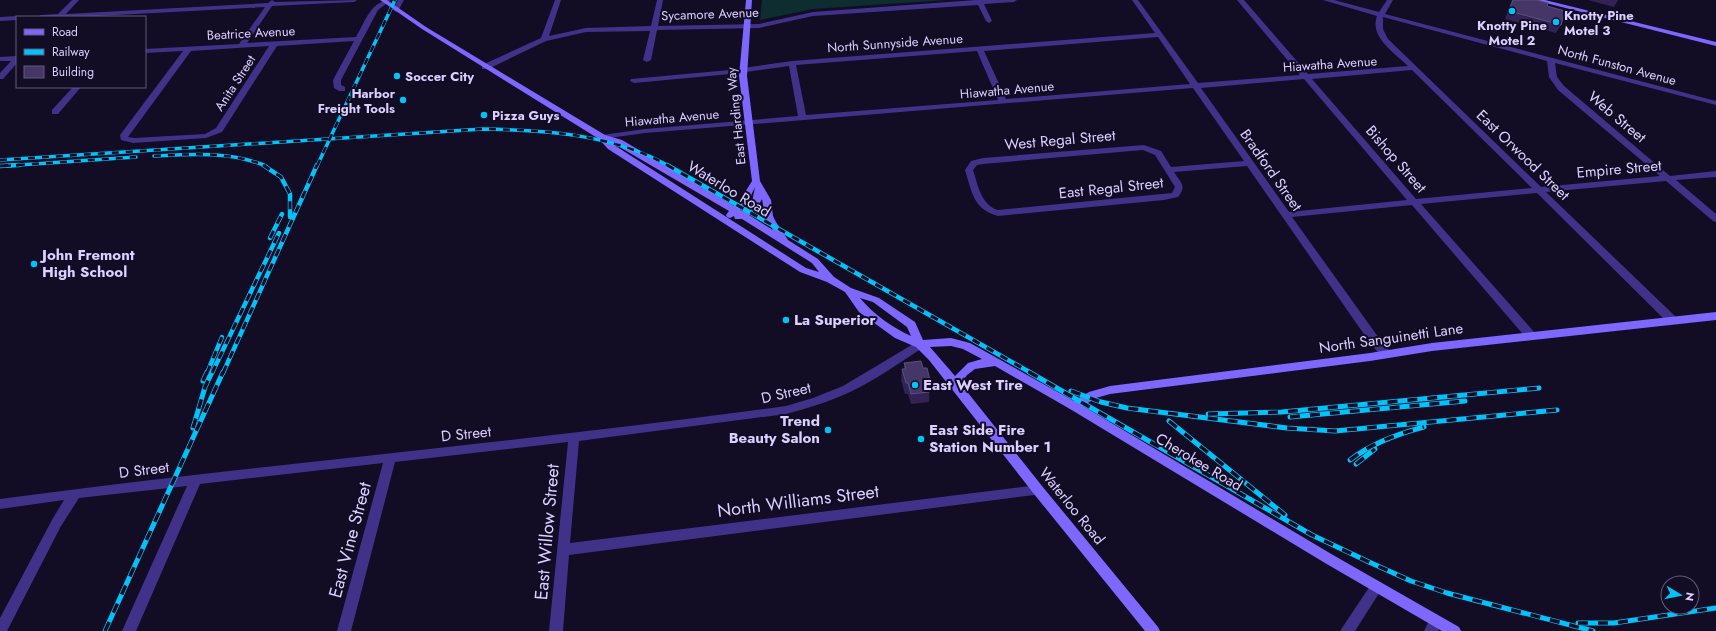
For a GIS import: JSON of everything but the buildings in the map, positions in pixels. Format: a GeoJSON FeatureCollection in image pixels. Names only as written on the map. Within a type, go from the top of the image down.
{"type":"FeatureCollection","features":[{"type":"Feature","properties":{"kind":"main road","name":"East Harding Way"},"geometry":{"type":"LineString","coordinates":[[743,216],[750,211],[760,195],[748,123],[743,70],[748,0]]}},
{"type":"Feature","properties":{"kind":"main road"},"geometry":{"type":"LineString","coordinates":[[1537,0],[1716,44]]}},
{"type":"Feature","properties":{"kind":"main road","name":"Waterloo Road"},"geometry":{"type":"LineString","coordinates":[[386,1],[396,10],[485,67],[602,137],[619,142],[734,210],[815,261],[832,280]]}},
{"type":"Feature","properties":{"kind":"main road","name":"Waterloo Road"},"geometry":{"type":"LineString","coordinates":[[602,137],[611,147],[724,221],[803,270],[832,280],[848,290],[876,300],[911,325],[920,344],[933,357],[1038,490],[1154,631]]}},
{"type":"Feature","properties":{"kind":"main road","name":"East Harding Way"},"geometry":{"type":"LineString","coordinates":[[724,221],[745,200],[751,187],[758,184]]}},
{"type":"Feature","properties":{"kind":"main road"},"geometry":{"type":"LineString","coordinates":[[758,184],[768,200],[769,216],[772,223],[789,245]]}},
{"type":"Feature","properties":{"kind":"main road"},"geometry":{"type":"LineString","coordinates":[[724,221],[743,216]]}},
{"type":"Feature","properties":{"kind":"main road","name":"Waterloo Road"},"geometry":{"type":"LineString","coordinates":[[848,290],[863,309],[899,335],[920,344]]}},
{"type":"Feature","properties":{"kind":"main road","name":"North Sanguinetti Lane"},"geometry":{"type":"LineString","coordinates":[[1074,406],[1093,395],[1110,390],[1432,347],[1716,316]]}},
{"type":"Feature","properties":{"kind":"main road","name":"Cherokee Road"},"geometry":{"type":"LineString","coordinates":[[920,344],[951,342],[966,346],[997,362],[1074,406],[1377,587],[1434,626],[1454,631]]}},
{"type":"Feature","properties":{"kind":"main road"},"geometry":{"type":"LineString","coordinates":[[955,384],[962,371],[972,365],[982,362],[997,362]]}},
{"type":"Feature","properties":{"kind":"street"},"geometry":{"type":"LineString","coordinates":[[60,16],[76,0]]}},
{"type":"Feature","properties":{"kind":"street"},"geometry":{"type":"LineString","coordinates":[[60,16],[272,2],[354,0]]}},
{"type":"Feature","properties":{"kind":"street"},"geometry":{"type":"LineString","coordinates":[[396,10],[401,0]]}},
{"type":"Feature","properties":{"kind":"street"},"geometry":{"type":"LineString","coordinates":[[544,39],[558,0]]}},
{"type":"Feature","properties":{"kind":"street"},"geometry":{"type":"LineString","coordinates":[[647,60],[660,0]]}},
{"type":"Feature","properties":{"kind":"street","name":"Sycamore Avenue"},"geometry":{"type":"LineString","coordinates":[[485,67],[544,39],[586,30],[761,25],[813,14],[979,1],[1014,0]]}},
{"type":"Feature","properties":{"kind":"street","name":"Bradford Street"},"geometry":{"type":"LineString","coordinates":[[1135,0],[1372,337],[1386,354]]}},
{"type":"Feature","properties":{"kind":"street","name":"Bishop Street"},"geometry":{"type":"LineString","coordinates":[[1240,0],[1531,336]]}},
{"type":"Feature","properties":{"kind":"street","name":"North Funston Avenue"},"geometry":{"type":"LineString","coordinates":[[1326,0],[1716,103]]}},
{"type":"Feature","properties":{"kind":"street","name":"East Orwood Street"},"geometry":{"type":"LineString","coordinates":[[1390,0],[1378,24],[1379,32],[1539,191],[1673,321]]}},
{"type":"Feature","properties":{"kind":"street"},"geometry":{"type":"LineString","coordinates":[[342,89],[337,86],[338,80],[375,9],[386,1]]}},
{"type":"Feature","properties":{"kind":"street"},"geometry":{"type":"LineString","coordinates":[[979,1],[989,21]]}},
{"type":"Feature","properties":{"kind":"street"},"geometry":{"type":"LineString","coordinates":[[242,45],[272,2]]}},
{"type":"Feature","properties":{"kind":"street"},"geometry":{"type":"LineString","coordinates":[[0,19],[16,18]]}},
{"type":"Feature","properties":{"kind":"street","name":"North Sunnyside Avenue"},"geometry":{"type":"LineString","coordinates":[[634,82],[743,70],[792,62],[1159,35]]}},
{"type":"Feature","properties":{"kind":"street","name":"Beatrice Avenue"},"geometry":{"type":"LineString","coordinates":[[146,51],[359,39]]}},
{"type":"Feature","properties":{"kind":"street","name":"Anita Street"},"geometry":{"type":"LineString","coordinates":[[189,48],[124,135],[123,137],[126,140],[206,136],[214,134],[220,130],[275,44]]}},
{"type":"Feature","properties":{"kind":"street"},"geometry":{"type":"LineString","coordinates":[[979,48],[1003,102]]}},
{"type":"Feature","properties":{"kind":"street"},"geometry":{"type":"LineString","coordinates":[[0,59],[16,59]]}},
{"type":"Feature","properties":{"kind":"street"},"geometry":{"type":"LineString","coordinates":[[0,77],[16,60]]}},
{"type":"Feature","properties":{"kind":"street","name":"Web Street"},"geometry":{"type":"LineString","coordinates":[[1551,60],[1553,78],[1561,88],[1716,219]]}},
{"type":"Feature","properties":{"kind":"street"},"geometry":{"type":"LineString","coordinates":[[792,62],[802,118]]}},
{"type":"Feature","properties":{"kind":"street","name":"Hiawatha Avenue"},"geometry":{"type":"LineString","coordinates":[[602,137],[802,118],[1414,68]]}},
{"type":"Feature","properties":{"kind":"street"},"geometry":{"type":"LineString","coordinates":[[54,112],[76,88]]}},
{"type":"Feature","properties":{"kind":"street","name":"West Regal Street"},"geometry":{"type":"LineString","coordinates":[[976,190],[970,168],[974,163],[983,161],[1144,147],[1158,153],[1168,170]]}},
{"type":"Feature","properties":{"kind":"street","name":"East Regal Street"},"geometry":{"type":"LineString","coordinates":[[976,190],[981,204],[985,208],[998,213],[1164,198],[1176,195],[1179,190],[1168,170],[1250,163]]}},
{"type":"Feature","properties":{"kind":"street","name":"Empire Street"},"geometry":{"type":"LineString","coordinates":[[1286,215],[1716,174]]}},
{"type":"Feature","properties":{"kind":"street","name":"D Street"},"geometry":{"type":"LineString","coordinates":[[0,504],[196,479],[574,437],[768,413],[815,402],[859,383],[920,344]]}},
{"type":"Feature","properties":{"kind":"street","name":"East Willow Street"},"geometry":{"type":"LineString","coordinates":[[556,631],[574,437]]}},
{"type":"Feature","properties":{"kind":"street","name":"East Vine Street"},"geometry":{"type":"LineString","coordinates":[[344,631],[390,458]]}},
{"type":"Feature","properties":{"kind":"street"},"geometry":{"type":"LineString","coordinates":[[129,631],[196,479]]}},
{"type":"Feature","properties":{"kind":"street","name":"North Williams Street"},"geometry":{"type":"LineString","coordinates":[[564,550],[1038,490]]}},
{"type":"Feature","properties":{"kind":"street"},"geometry":{"type":"LineString","coordinates":[[0,631],[57,522],[75,494]]}},
{"type":"Feature","properties":{"kind":"street"},"geometry":{"type":"LineString","coordinates":[[1347,631],[1377,587]]}},
{"type":"Feature","properties":{"kind":"green space"},"geometry":{"type":"Polygon","coordinates":[[[762,0],[947,0],[813,9],[760,20],[762,0]]]}},
{"type":"Feature","properties":{"kind":"railway"},"geometry":{"type":"LineString","coordinates":[[330,139],[395,0]]}},
{"type":"Feature","properties":{"kind":"railway"},"geometry":{"type":"LineString","coordinates":[[330,139],[483,129],[531,131],[602,140],[647,155],[667,165]]}},
{"type":"Feature","properties":{"kind":"railway"},"geometry":{"type":"LineString","coordinates":[[0,160],[330,139]]}},
{"type":"Feature","properties":{"kind":"railway"},"geometry":{"type":"LineString","coordinates":[[317,166],[330,139]]}},
{"type":"Feature","properties":{"kind":"railway"},"geometry":{"type":"LineString","coordinates":[[154,156],[196,154],[224,156],[252,161],[266,166]]}},
{"type":"Feature","properties":{"kind":"railway"},"geometry":{"type":"LineString","coordinates":[[18,165],[136,157]]}},
{"type":"Feature","properties":{"kind":"railway"},"geometry":{"type":"LineString","coordinates":[[0,166],[18,165]]}},
{"type":"Feature","properties":{"kind":"railway"},"geometry":{"type":"LineString","coordinates":[[4,166],[18,165]]}},
{"type":"Feature","properties":{"kind":"railway"},"geometry":{"type":"LineString","coordinates":[[263,165],[281,177],[290,194],[290,217]]}},
{"type":"Feature","properties":{"kind":"railway"},"geometry":{"type":"LineString","coordinates":[[223,373],[317,165]]}},
{"type":"Feature","properties":{"kind":"railway"},"geometry":{"type":"LineString","coordinates":[[667,165],[1031,373]]}},
{"type":"Feature","properties":{"kind":"railway"},"geometry":{"type":"LineString","coordinates":[[270,238],[282,214]]}},
{"type":"Feature","properties":{"kind":"railway"},"geometry":{"type":"LineString","coordinates":[[212,373],[279,233]]}},
{"type":"Feature","properties":{"kind":"railway"},"geometry":{"type":"LineString","coordinates":[[207,373],[222,337]]}},
{"type":"Feature","properties":{"kind":"railway"},"geometry":{"type":"LineString","coordinates":[[203,381],[207,372]]}},
{"type":"Feature","properties":{"kind":"railway"},"geometry":{"type":"LineString","coordinates":[[193,428],[205,387],[212,372]]}},
{"type":"Feature","properties":{"kind":"railway"},"geometry":{"type":"LineString","coordinates":[[105,631],[223,372]]}},
{"type":"Feature","properties":{"kind":"railway"},"geometry":{"type":"LineString","coordinates":[[1029,372],[1312,535],[1369,562],[1411,581],[1447,593],[1593,631]]}},
{"type":"Feature","properties":{"kind":"railway"},"geometry":{"type":"LineString","coordinates":[[1208,414],[1282,412],[1539,388]]}},
{"type":"Feature","properties":{"kind":"railway"},"geometry":{"type":"LineString","coordinates":[[1071,391],[1101,402],[1127,408],[1287,428],[1335,431],[1557,410]]}},
{"type":"Feature","properties":{"kind":"railway"},"geometry":{"type":"LineString","coordinates":[[1290,417],[1465,401]]}},
{"type":"Feature","properties":{"kind":"railway"},"geometry":{"type":"LineString","coordinates":[[1169,421],[1285,515]]}},
{"type":"Feature","properties":{"kind":"railway"},"geometry":{"type":"LineString","coordinates":[[1350,460],[1358,454],[1385,440],[1424,427]]}},
{"type":"Feature","properties":{"kind":"railway"},"geometry":{"type":"LineString","coordinates":[[1356,464],[1375,449]]}},
{"type":"Feature","properties":{"kind":"railway"},"geometry":{"type":"LineString","coordinates":[[1578,623],[1614,623],[1716,608]]}},
{"type":"Feature","properties":{"kind":"place","name":"Knotty Pine Motel 2"},"geometry":{"type":"Point","coordinates":[1512,11]}},
{"type":"Feature","properties":{"kind":"place","name":"Knotty Pine Motel 3"},"geometry":{"type":"Point","coordinates":[1556,22]}},
{"type":"Feature","properties":{"kind":"place","name":"Soccer City"},"geometry":{"type":"Point","coordinates":[397,76]}},
{"type":"Feature","properties":{"kind":"place","name":"Harbor Freight Tools"},"geometry":{"type":"Point","coordinates":[403,100]}},
{"type":"Feature","properties":{"kind":"place","name":"Pizza Guys"},"geometry":{"type":"Point","coordinates":[484,115]}},
{"type":"Feature","properties":{"kind":"place","name":"John Fremont High School"},"geometry":{"type":"Point","coordinates":[34,264]}},
{"type":"Feature","properties":{"kind":"place","name":"La Superior"},"geometry":{"type":"Point","coordinates":[786,320]}},
{"type":"Feature","properties":{"kind":"place","name":"East West Tire"},"geometry":{"type":"Point","coordinates":[915,385]}},
{"type":"Feature","properties":{"kind":"place","name":"Trend Beauty Salon"},"geometry":{"type":"Point","coordinates":[828,430]}},
{"type":"Feature","properties":{"kind":"place","name":"East Side Fire Station Number 1"},"geometry":{"type":"Point","coordinates":[921,439]}}]}
